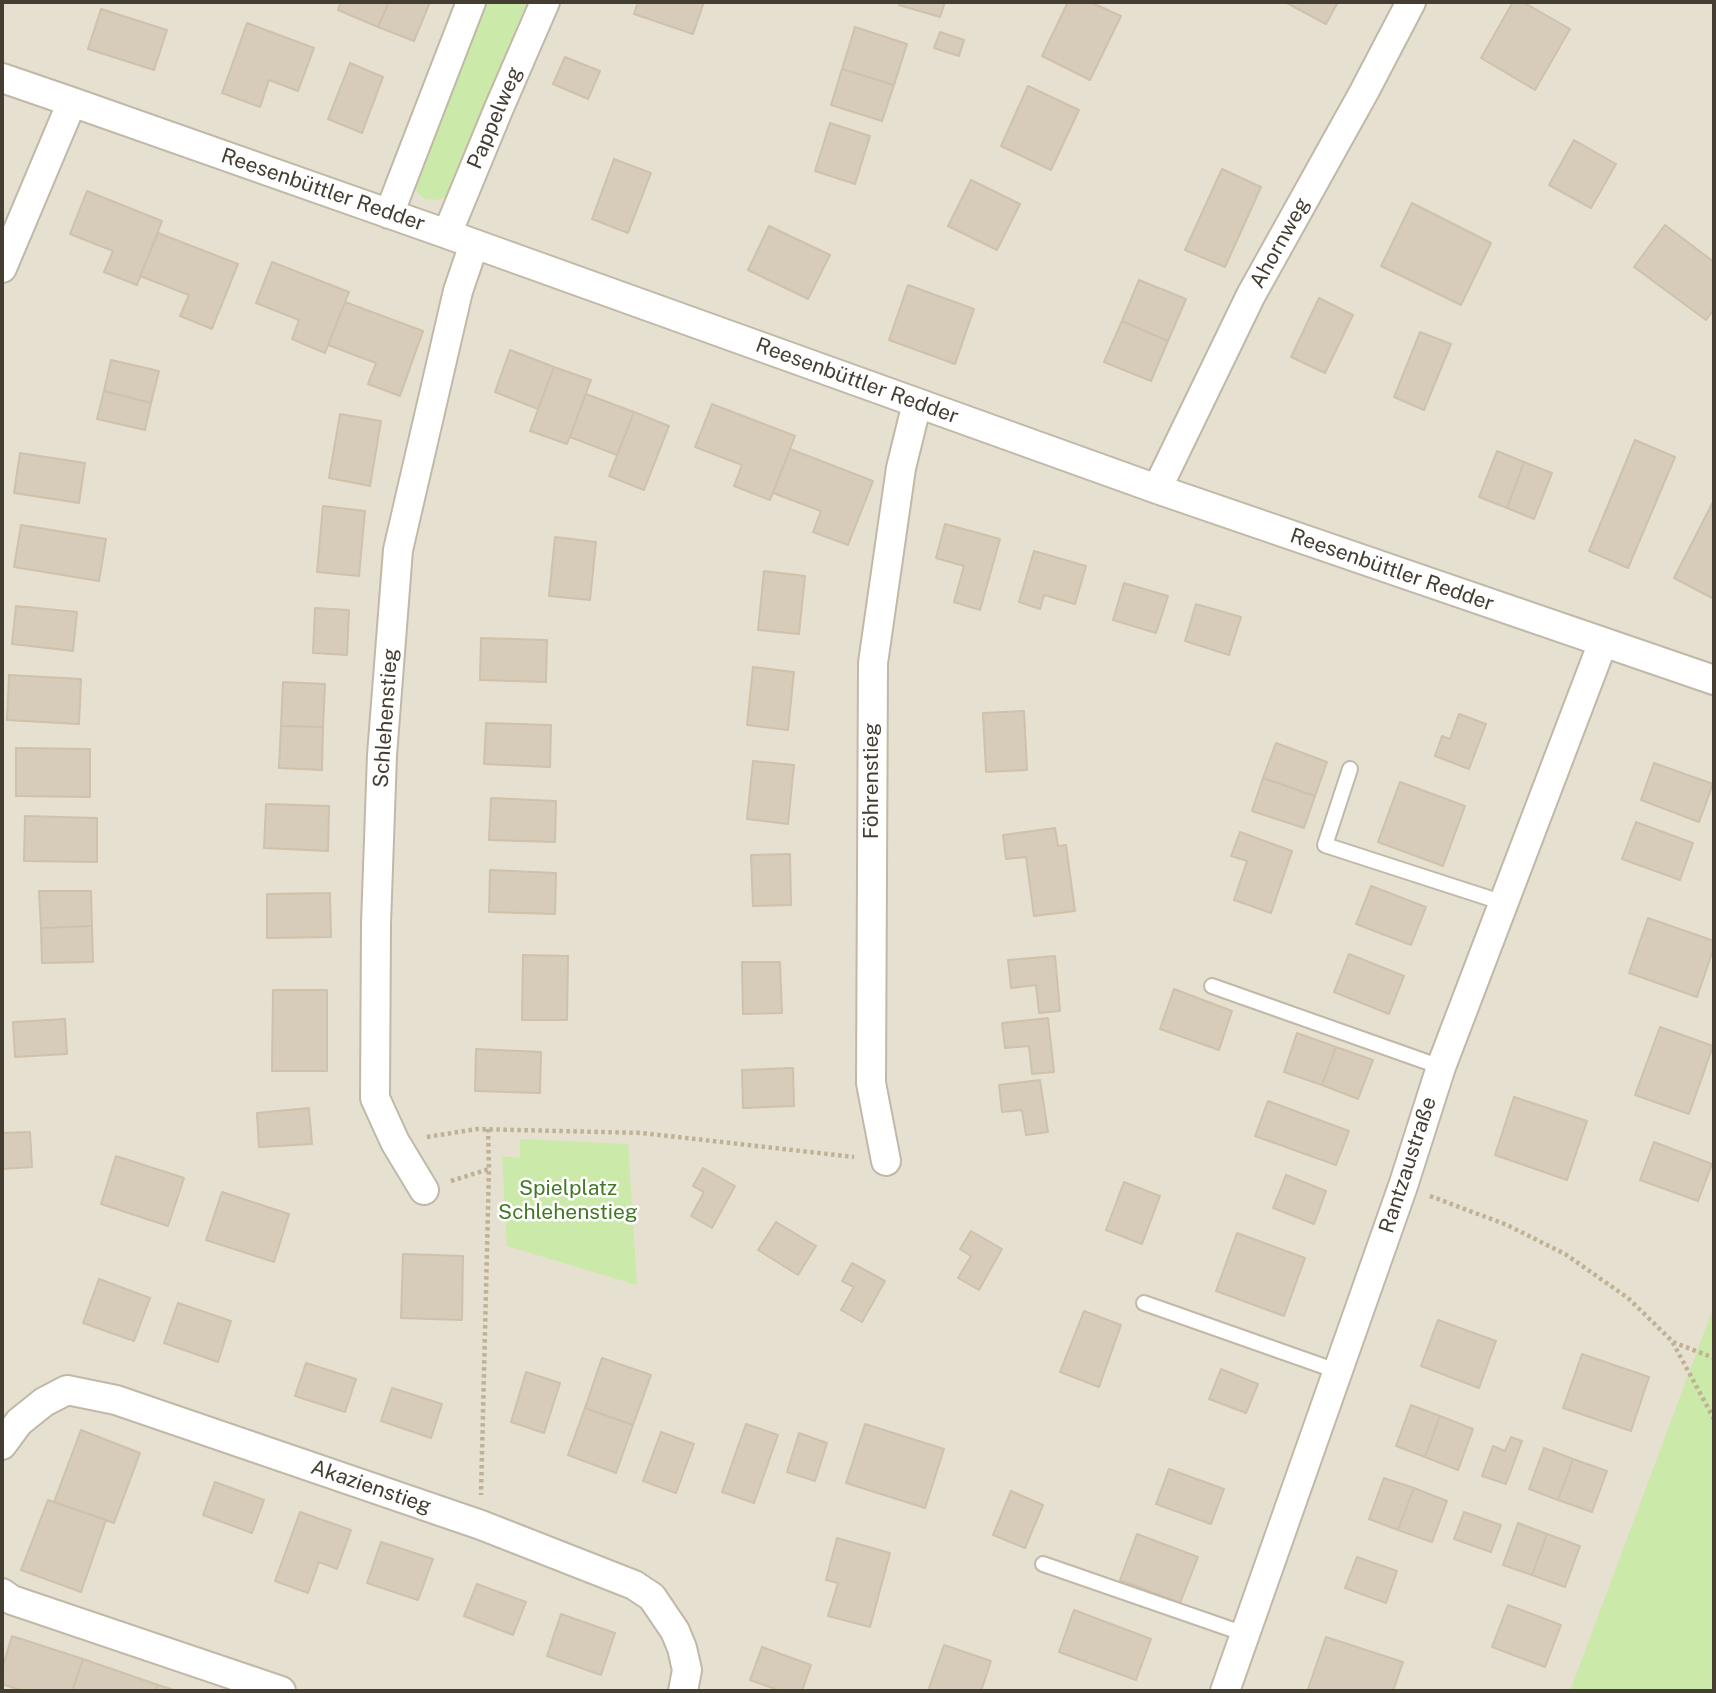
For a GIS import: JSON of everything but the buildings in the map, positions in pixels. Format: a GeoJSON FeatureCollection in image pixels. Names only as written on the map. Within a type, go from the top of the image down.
{"type":"FeatureCollection","features":[{"type":"Feature","properties":{"kind":"street"},"geometry":{"type":"LineString","coordinates":[[389,214],[471,2]]}},
{"type":"Feature","properties":{"kind":"street","name":"Pappelweg"},"geometry":{"type":"LineString","coordinates":[[447,234],[545,2]]}},
{"type":"Feature","properties":{"kind":"street","name":"Ahornweg"},"geometry":{"type":"LineString","coordinates":[[1157,489],[1251,295],[1364,92],[1410,2]]}},
{"type":"Feature","properties":{"kind":"street","name":"Reesenbüttler Redder"},"geometry":{"type":"LineString","coordinates":[[2,78],[447,234],[1157,489],[1714,680]]}},
{"type":"Feature","properties":{"kind":"street"},"geometry":{"type":"LineString","coordinates":[[2,268],[72,102]]}},
{"type":"Feature","properties":{"kind":"street","name":"Schlehenstieg"},"geometry":{"type":"LineString","coordinates":[[424,1190],[395,1142],[375,1098],[376,923],[382,755],[398,550],[458,291],[474,244]]}},
{"type":"Feature","properties":{"kind":"street","name":"Föhrenstieg"},"geometry":{"type":"LineString","coordinates":[[886,1161],[871,1083],[873,663],[901,468],[918,403]]}},
{"type":"Feature","properties":{"kind":"street","name":"Rantzaustraße"},"geometry":{"type":"LineString","coordinates":[[1225,1691],[1403,1186],[1441,1067],[1603,642]]}},
{"type":"Feature","properties":{"kind":"street","name":"Akazienstieg"},"geometry":{"type":"LineString","coordinates":[[2,1445],[19,1422],[44,1402],[67,1390],[116,1400],[481,1525],[634,1585],[652,1597],[675,1631],[682,1648],[687,1670],[683,1691]]}},
{"type":"Feature","properties":{"kind":"street"},"geometry":{"type":"LineString","coordinates":[[2,1593],[12,1600],[281,1691]]}},
{"type":"Feature","properties":{"kind":"lane"},"geometry":{"type":"LineString","coordinates":[[1350,769],[1325,845],[1504,903]]}},
{"type":"Feature","properties":{"kind":"lane"},"geometry":{"type":"LineString","coordinates":[[1212,986],[1441,1067]]}},
{"type":"Feature","properties":{"kind":"lane"},"geometry":{"type":"LineString","coordinates":[[1143,1303],[1337,1371]]}},
{"type":"Feature","properties":{"kind":"lane"},"geometry":{"type":"LineString","coordinates":[[1043,1564],[1245,1634]]}},
{"type":"Feature","properties":{"kind":"path"},"geometry":{"type":"LineString","coordinates":[[395,1142],[477,1129],[642,1133],[886,1161]]}},
{"type":"Feature","properties":{"kind":"path"},"geometry":{"type":"LineString","coordinates":[[481,1525],[488,1129]]}},
{"type":"Feature","properties":{"kind":"path"},"geometry":{"type":"LineString","coordinates":[[424,1190],[489,1169]]}},
{"type":"Feature","properties":{"kind":"path"},"geometry":{"type":"LineString","coordinates":[[1403,1186],[1507,1225],[1565,1254],[1628,1298],[1672,1341],[1714,1419]]}},
{"type":"Feature","properties":{"kind":"path"},"geometry":{"type":"LineString","coordinates":[[1672,1341],[1714,1358]]}},
{"type":"Feature","properties":{"kind":"shaded area"},"geometry":{"type":"Polygon","coordinates":[[[2,2],[1714,2],[1714,1691],[2,1691],[2,2]]]}},
{"type":"Feature","properties":{"kind":"green space"},"geometry":{"type":"Polygon","coordinates":[[[485,2],[527,2],[445,198],[425,199],[417,192],[416,179],[485,2]]]}},
{"type":"Feature","properties":{"kind":"green space","name":"Spielplatz Schlehenstieg"},"geometry":{"type":"Polygon","coordinates":[[[520,1139],[628,1144],[637,1285],[507,1246],[502,1156],[520,1158],[520,1139]]]}},
{"type":"Feature","properties":{"kind":"green space"},"geometry":{"type":"Polygon","coordinates":[[[1714,1306],[1714,1691],[1570,1691],[1714,1306]]]}}]}
